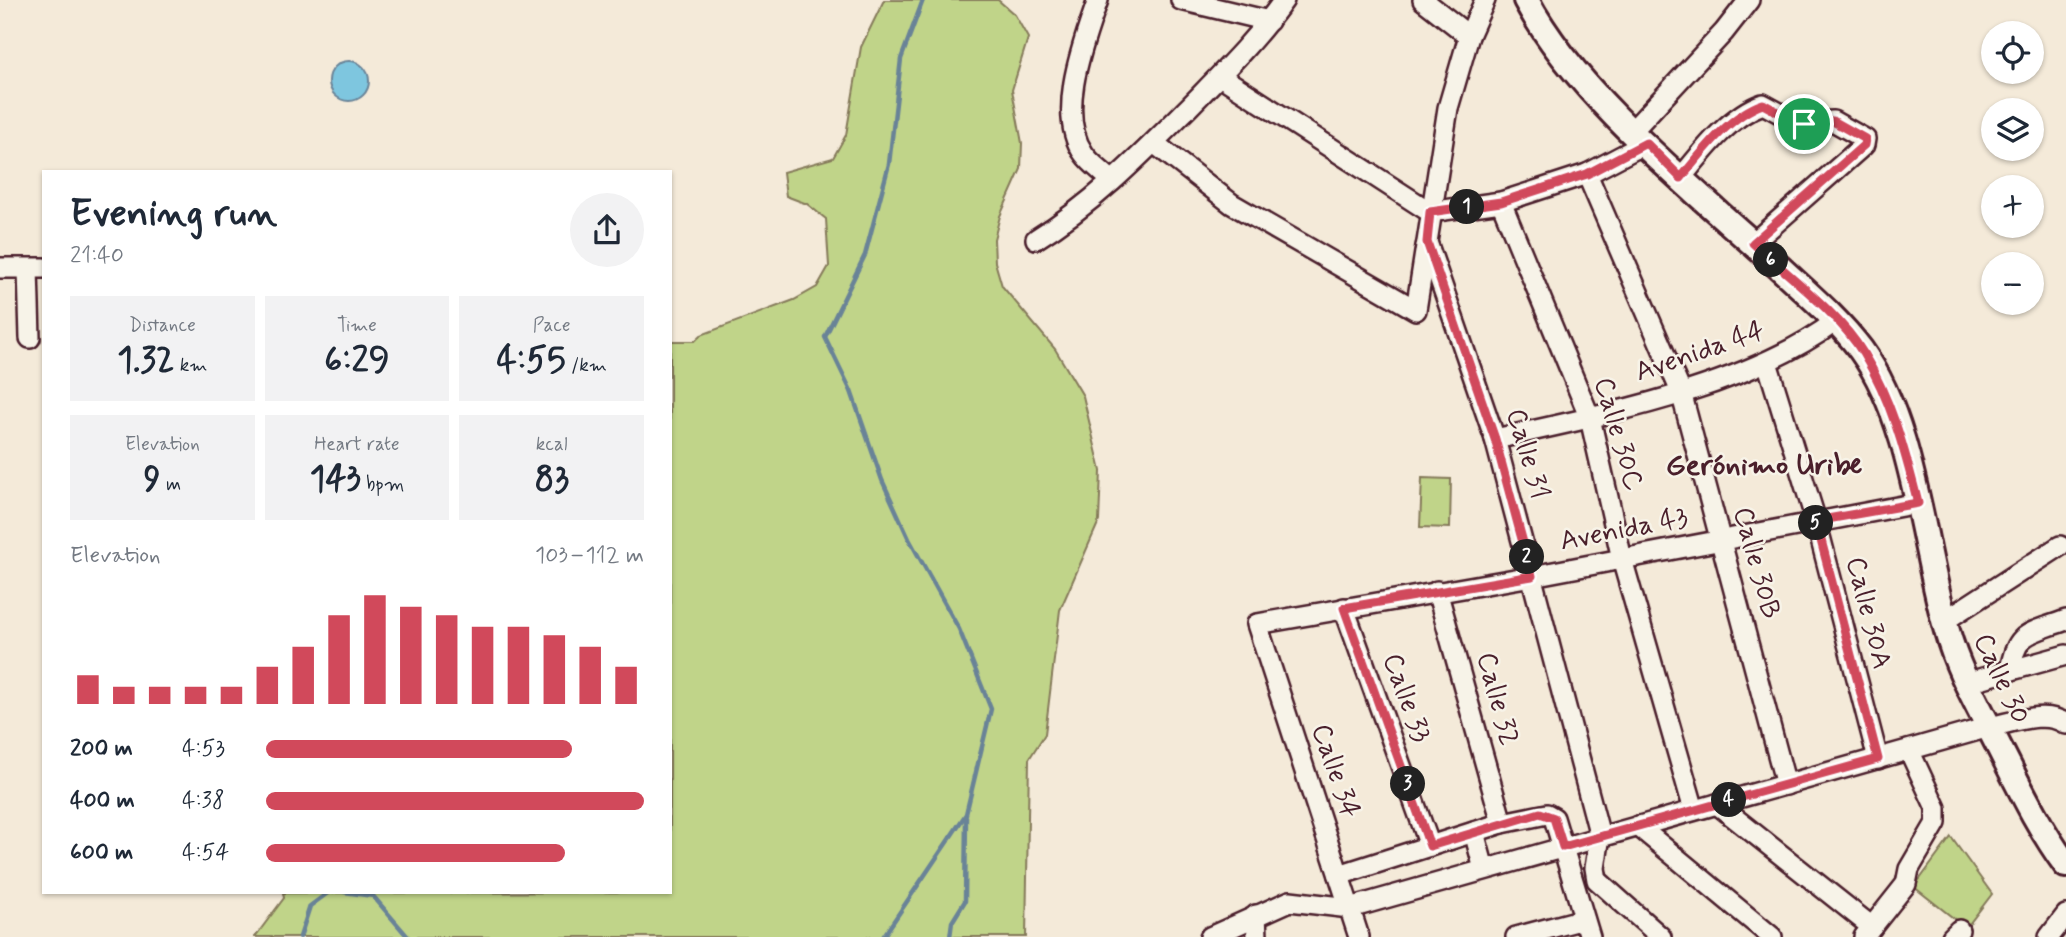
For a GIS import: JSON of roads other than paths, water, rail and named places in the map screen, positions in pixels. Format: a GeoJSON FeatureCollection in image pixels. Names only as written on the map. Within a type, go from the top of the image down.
{"type":"FeatureCollection","features":[{"type":"Feature","properties":{"kind":"main road","name":"Calle 30"},"geometry":{"type":"LineString","coordinates":[[1526,0],[1534,16],[1590,88],[1681,178],[1836,321],[1862,351],[1883,392],[1902,442],[1944,621],[1965,683],[2043,834],[2066,866]]}},
{"type":"Feature","properties":{"kind":"street"},"geometry":{"type":"LineString","coordinates":[[1098,0],[1077,58],[1071,113],[1083,153],[1112,181]]}},
{"type":"Feature","properties":{"kind":"street"},"geometry":{"type":"LineString","coordinates":[[1181,0],[1269,21]]}},
{"type":"Feature","properties":{"kind":"street"},"geometry":{"type":"LineString","coordinates":[[1036,239],[1074,215],[1154,142],[1220,76],[1284,0]]}},
{"type":"Feature","properties":{"kind":"street"},"geometry":{"type":"LineString","coordinates":[[1423,0],[1469,36]]}},
{"type":"Feature","properties":{"kind":"street","name":"Calle 31"},"geometry":{"type":"LineString","coordinates":[[1485,0],[1469,36],[1448,108],[1427,242],[1495,439],[1600,836]]}},
{"type":"Feature","properties":{"kind":"street"},"geometry":{"type":"LineString","coordinates":[[1220,76],[1430,212],[1501,202],[1587,174],[1639,137],[1749,0]]}},
{"type":"Feature","properties":{"kind":"street"},"geometry":{"type":"LineString","coordinates":[[1681,178],[1700,154],[1737,120],[1763,104],[1798,123],[1833,121],[1865,139],[1864,145],[1831,176],[1753,243]]}},
{"type":"Feature","properties":{"kind":"street"},"geometry":{"type":"LineString","coordinates":[[1154,142],[1232,204],[1416,310],[1427,242]]}},
{"type":"Feature","properties":{"kind":"street","name":"Calle 30B"},"geometry":{"type":"LineString","coordinates":[[1587,174],[1681,392],[1787,785]]}},
{"type":"Feature","properties":{"kind":"street","name":"Calle 30C"},"geometry":{"type":"LineString","coordinates":[[1501,202],[1590,418],[1622,559],[1694,810]]}},
{"type":"Feature","properties":{"kind":"street"},"geometry":{"type":"LineString","coordinates":[[0,268],[36,269],[30,338]]}},
{"type":"Feature","properties":{"kind":"street","name":"Avenida 44"},"geometry":{"type":"LineString","coordinates":[[1495,439],[1590,418],[1681,392],[1767,362],[1836,321]]}},
{"type":"Feature","properties":{"kind":"street","name":"Calle 30A"},"geometry":{"type":"LineString","coordinates":[[1767,362],[1816,521],[1878,759]]}},
{"type":"Feature","properties":{"kind":"street","name":"Avenida 43"},"geometry":{"type":"LineString","coordinates":[[1257,624],[1532,576],[1918,503]]}},
{"type":"Feature","properties":{"kind":"street"},"geometry":{"type":"LineString","coordinates":[[1944,621],[2060,546]]}},
{"type":"Feature","properties":{"kind":"street","name":"Calle 32"},"geometry":{"type":"LineString","coordinates":[[1437,591],[1502,823]]}},
{"type":"Feature","properties":{"kind":"street","name":"Calle 33"},"geometry":{"type":"LineString","coordinates":[[1344,608],[1430,846]]}},
{"type":"Feature","properties":{"kind":"street"},"geometry":{"type":"LineString","coordinates":[[2010,671],[2013,647],[2020,639],[2066,620]]}},
{"type":"Feature","properties":{"kind":"street","name":"Calle 34"},"geometry":{"type":"LineString","coordinates":[[1257,624],[1359,937]]}},
{"type":"Feature","properties":{"kind":"street"},"geometry":{"type":"LineString","coordinates":[[1965,683],[2066,655]]}},
{"type":"Feature","properties":{"kind":"street"},"geometry":{"type":"LineString","coordinates":[[1210,937],[1290,901],[1350,908],[1989,727],[2042,717],[2060,720],[2066,724]]}},
{"type":"Feature","properties":{"kind":"street"},"geometry":{"type":"LineString","coordinates":[[1717,804],[1868,932],[1906,884],[1909,869],[1936,823],[1936,808],[1909,750]]}},
{"type":"Feature","properties":{"kind":"street"},"geometry":{"type":"LineString","coordinates":[[1339,874],[1502,823],[1547,814],[1554,818],[1587,928],[1516,937]]}},
{"type":"Feature","properties":{"kind":"street"},"geometry":{"type":"LineString","coordinates":[[1638,826],[1772,937]]}},
{"type":"Feature","properties":{"kind":"street"},"geometry":{"type":"LineString","coordinates":[[1474,832],[1484,869]]}},
{"type":"Feature","properties":{"kind":"street"},"geometry":{"type":"LineString","coordinates":[[1600,836],[1595,868],[1597,880],[1661,937]]}},
{"type":"Feature","properties":{"kind":"street"},"geometry":{"type":"LineString","coordinates":[[1256,915],[1257,937]]}},
{"type":"Feature","properties":{"kind":"street"},"geometry":{"type":"LineString","coordinates":[[2049,937],[2066,915]]}},
{"type":"Feature","properties":{"kind":"water"},"geometry":{"type":"Polygon","coordinates":[[[349,61],[363,67],[369,81],[363,95],[349,101],[335,95],[329,81],[335,67],[349,61]]]}},
{"type":"Feature","properties":{"kind":"waterway"},"geometry":{"type":"LineString","coordinates":[[883,937],[966,814],[991,709],[959,629],[909,539],[882,480],[851,391],[825,337],[865,255],[889,164],[901,59],[923,0]]}},
{"type":"Feature","properties":{"kind":"waterway"},"geometry":{"type":"LineString","coordinates":[[950,937],[952,922],[965,901],[966,817]]}},
{"type":"Feature","properties":{"kind":"waterway"},"geometry":{"type":"LineString","coordinates":[[300,937],[310,906],[326,894]]}},
{"type":"Feature","properties":{"kind":"waterway"},"geometry":{"type":"LineString","coordinates":[[358,894],[373,896],[408,937]]}},
{"type":"Feature","properties":{"kind":"district","name":"Gerónimo Uribe"},"geometry":{"type":"Point","coordinates":[1764,465]}}]}
